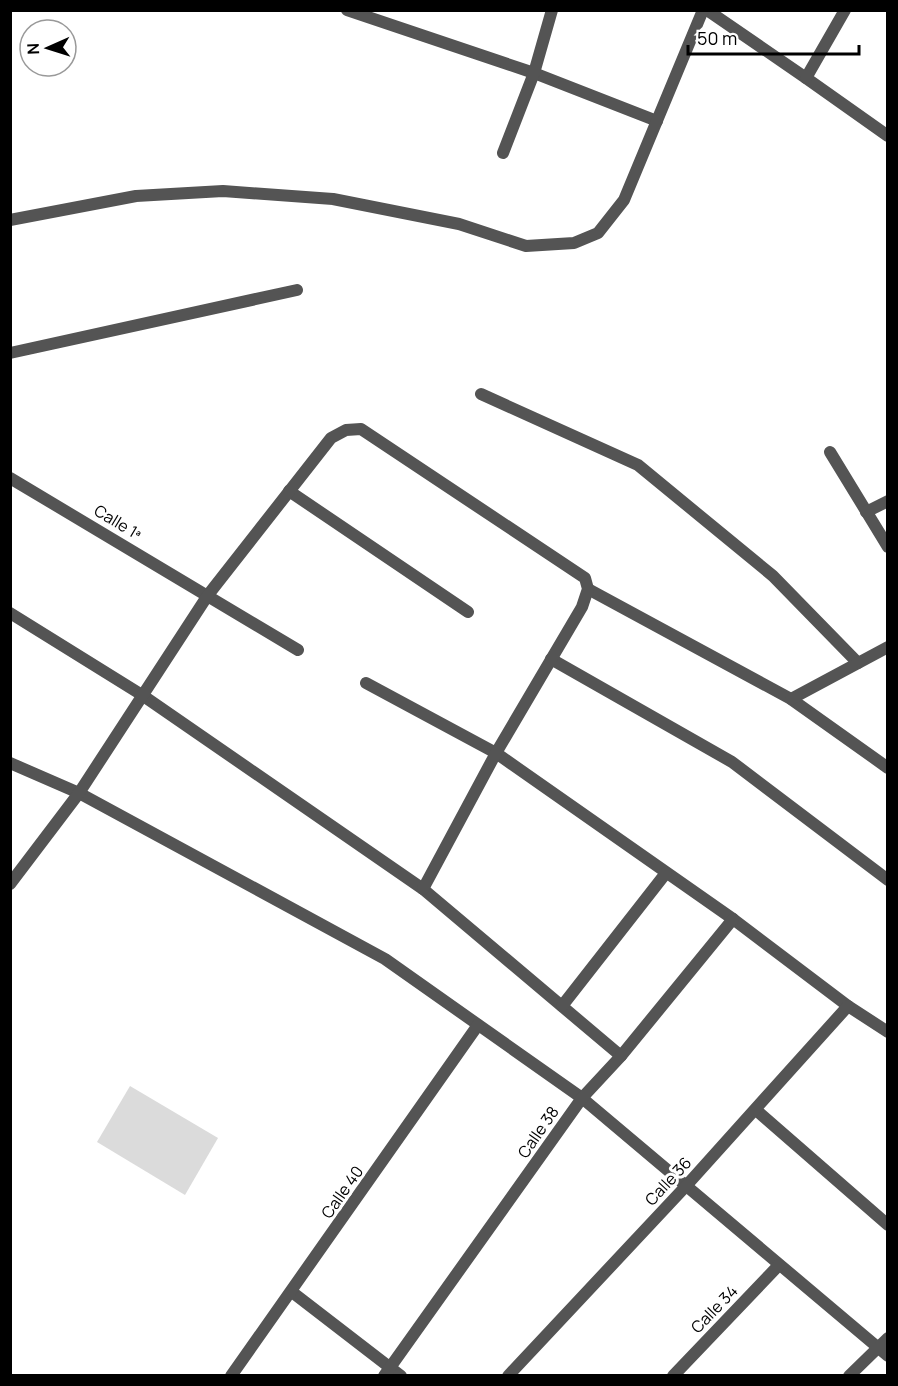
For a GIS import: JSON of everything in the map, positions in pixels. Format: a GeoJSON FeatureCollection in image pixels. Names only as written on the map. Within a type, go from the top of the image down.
{"type":"FeatureCollection","features":[{"type":"Feature","properties":{"kind":"street"},"geometry":{"type":"LineString","coordinates":[[347,10],[534,73],[657,121]]}},
{"type":"Feature","properties":{"kind":"street"},"geometry":{"type":"LineString","coordinates":[[503,153],[534,73],[552,10]]}},
{"type":"Feature","properties":{"kind":"street"},"geometry":{"type":"LineString","coordinates":[[10,220],[136,196],[223,190],[333,199],[459,224],[526,246],[574,243],[598,232],[624,200],[705,10],[888,136]]}},
{"type":"Feature","properties":{"kind":"street"},"geometry":{"type":"LineString","coordinates":[[806,78],[845,10]]}},
{"type":"Feature","properties":{"kind":"street"},"geometry":{"type":"LineString","coordinates":[[10,352],[297,290]]}},
{"type":"Feature","properties":{"kind":"street"},"geometry":{"type":"LineString","coordinates":[[481,394],[638,465],[773,576],[858,663]]}},
{"type":"Feature","properties":{"kind":"street"},"geometry":{"type":"LineString","coordinates":[[10,884],[79,793],[208,595],[331,438],[346,430],[361,429],[585,578],[588,588],[582,607],[496,753],[423,889]]}},
{"type":"Feature","properties":{"kind":"street"},"geometry":{"type":"LineString","coordinates":[[830,452],[888,547]]}},
{"type":"Feature","properties":{"kind":"street","name":"Calle 1ª"},"geometry":{"type":"LineString","coordinates":[[10,478],[298,650]]}},
{"type":"Feature","properties":{"kind":"street"},"geometry":{"type":"LineString","coordinates":[[289,491],[468,612]]}},
{"type":"Feature","properties":{"kind":"street"},"geometry":{"type":"LineString","coordinates":[[866,512],[888,501]]}},
{"type":"Feature","properties":{"kind":"street"},"geometry":{"type":"LineString","coordinates":[[588,588],[791,699],[888,768]]}},
{"type":"Feature","properties":{"kind":"street"},"geometry":{"type":"LineString","coordinates":[[10,613],[142,695],[423,889],[621,1056]]}},
{"type":"Feature","properties":{"kind":"street"},"geometry":{"type":"LineString","coordinates":[[791,699],[888,647]]}},
{"type":"Feature","properties":{"kind":"street"},"geometry":{"type":"LineString","coordinates":[[552,658],[732,762],[888,880]]}},
{"type":"Feature","properties":{"kind":"street"},"geometry":{"type":"LineString","coordinates":[[366,683],[496,753],[733,919],[848,1006],[888,1032]]}},
{"type":"Feature","properties":{"kind":"street"},"geometry":{"type":"LineString","coordinates":[[10,763],[79,793],[385,959],[582,1098],[888,1356]]}},
{"type":"Feature","properties":{"kind":"street"},"geometry":{"type":"LineString","coordinates":[[562,1006],[666,873]]}},
{"type":"Feature","properties":{"kind":"street","name":"Calle 38"},"geometry":{"type":"LineString","coordinates":[[387,1371],[582,1098],[621,1056],[733,919]]}},
{"type":"Feature","properties":{"kind":"street","name":"Calle 36"},"geometry":{"type":"LineString","coordinates":[[508,1376],[687,1186],[848,1006]]}},
{"type":"Feature","properties":{"kind":"street","name":"Calle 40"},"geometry":{"type":"LineString","coordinates":[[231,1376],[478,1025]]}},
{"type":"Feature","properties":{"kind":"street"},"geometry":{"type":"LineString","coordinates":[[756,1110],[888,1225]]}},
{"type":"Feature","properties":{"kind":"street","name":"Calle 34"},"geometry":{"type":"LineString","coordinates":[[673,1376],[779,1265]]}},
{"type":"Feature","properties":{"kind":"street"},"geometry":{"type":"LineString","coordinates":[[292,1292],[387,1371],[401,1376]]}},
{"type":"Feature","properties":{"kind":"street"},"geometry":{"type":"LineString","coordinates":[[849,1376],[888,1338]]}},
{"type":"Feature","properties":{"kind":"shaded area"},"geometry":{"type":"Polygon","coordinates":[[[130,1086],[218,1138],[185,1195],[97,1142],[130,1086]]]}}]}
